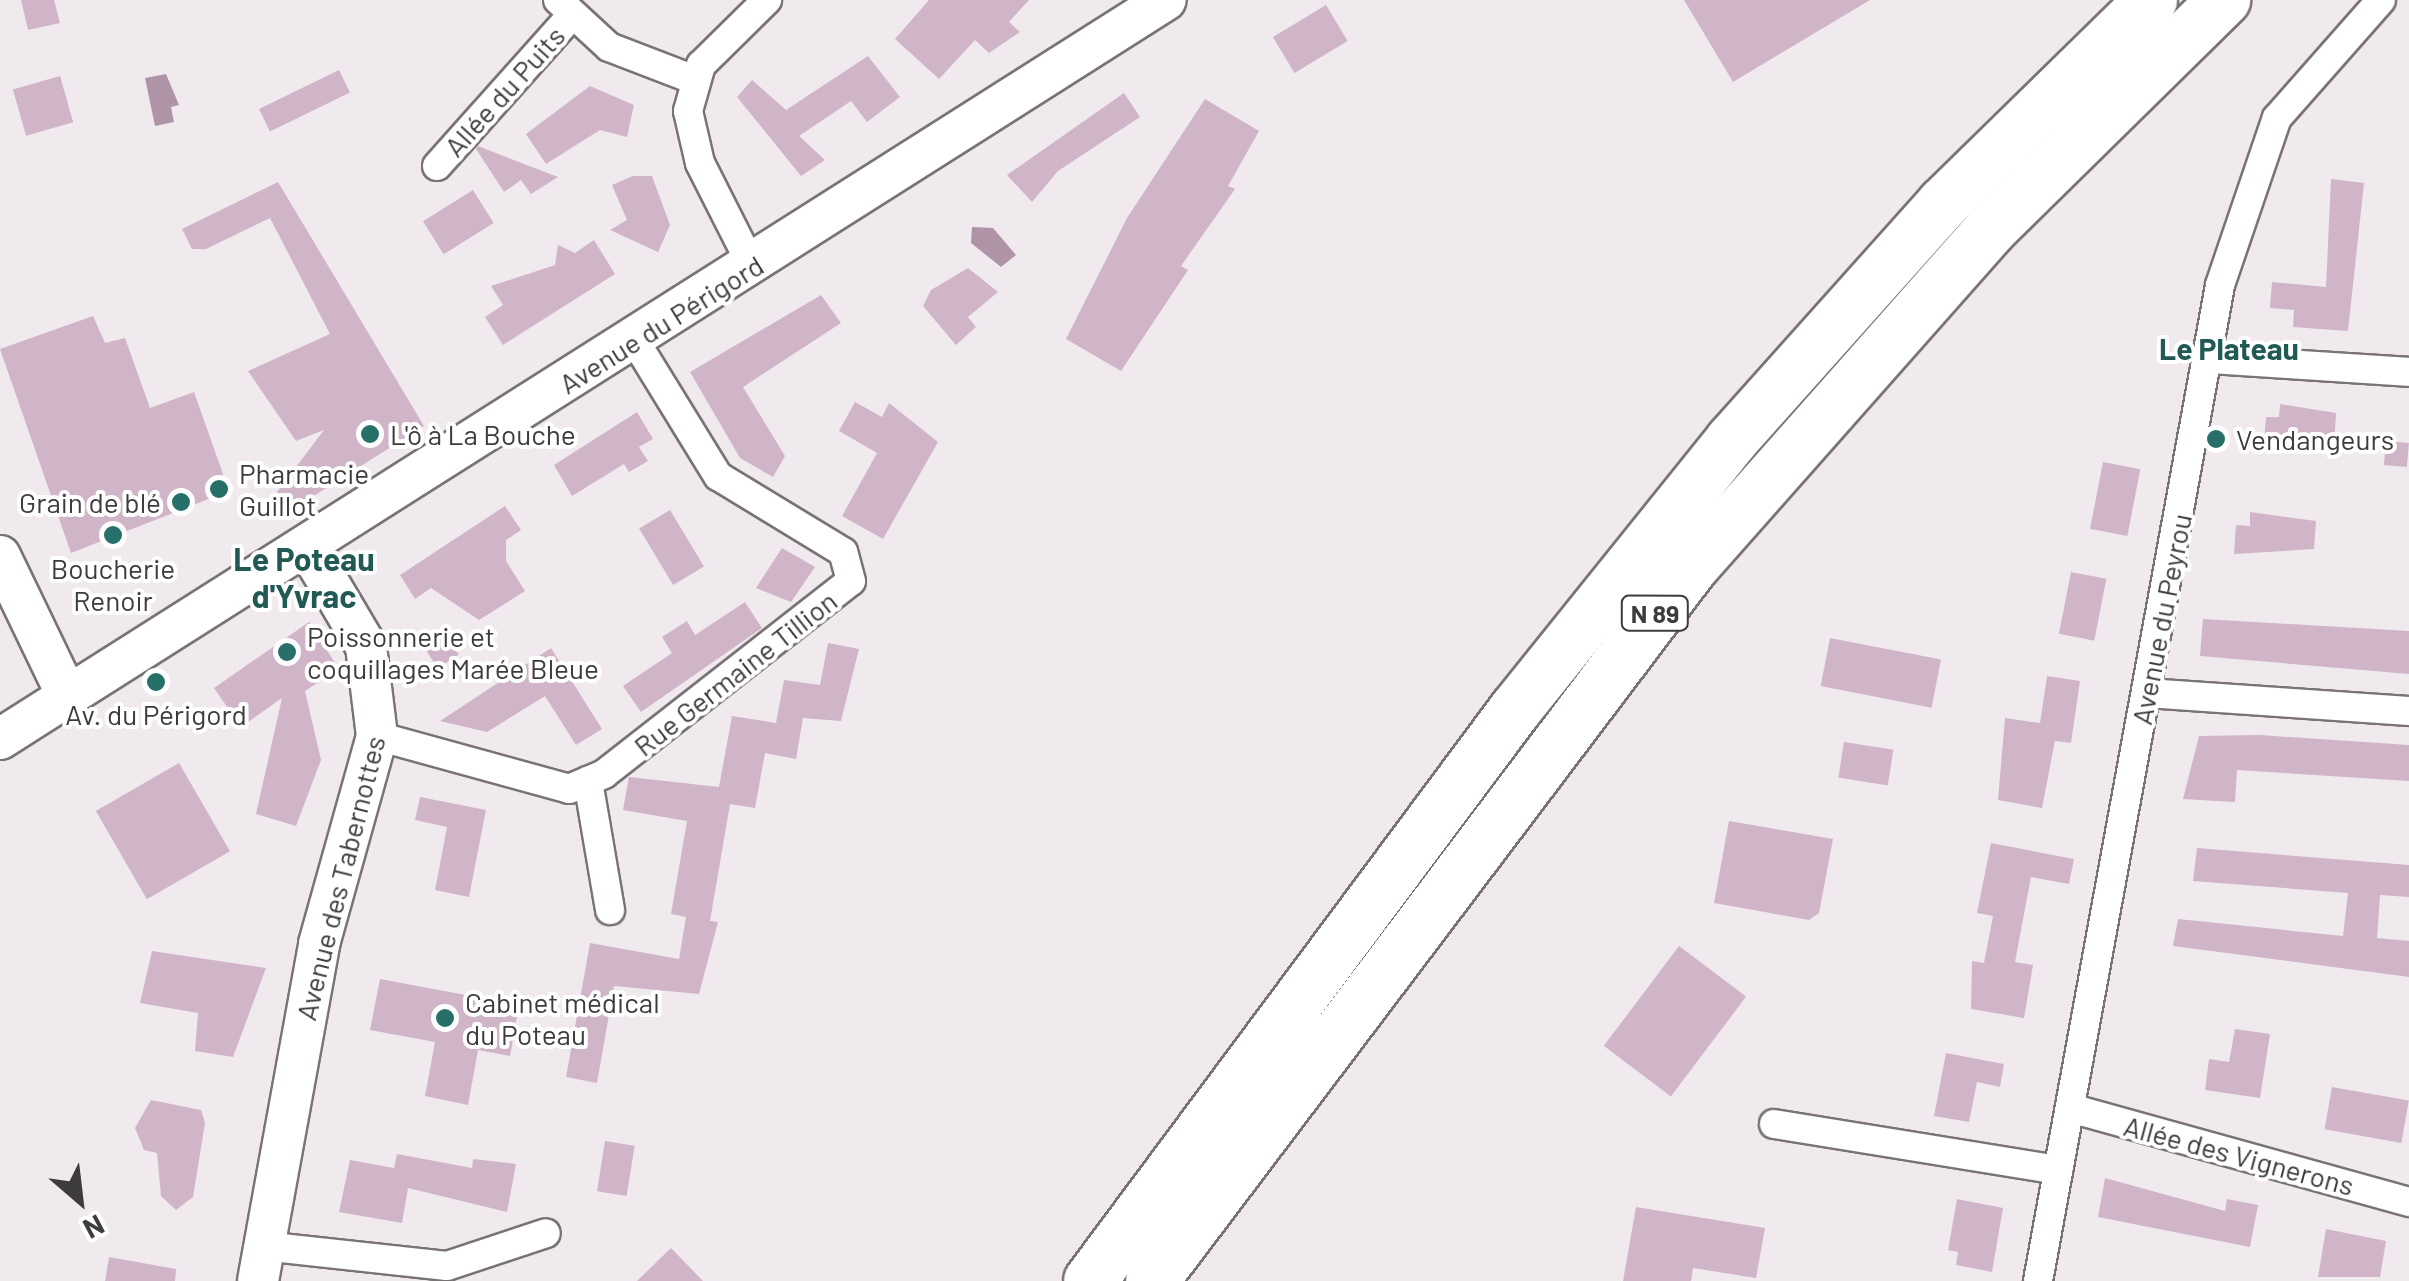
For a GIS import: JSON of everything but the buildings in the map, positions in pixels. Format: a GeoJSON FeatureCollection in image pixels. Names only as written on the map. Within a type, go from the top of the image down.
{"type":"FeatureCollection","features":[{"type":"Feature","properties":{"kind":"highway","name":"N 89"},"geometry":{"type":"LineString","coordinates":[[1090,1281],[1514,710],[1720,456],[1943,204],[2152,0]]}},
{"type":"Feature","properties":{"kind":"highway","name":"N 89"},"geometry":{"type":"LineString","coordinates":[[1152,1281],[1704,552],[1978,242],[2224,0]]}},
{"type":"Feature","properties":{"kind":"street"},"geometry":{"type":"LineString","coordinates":[[752,266],[693,143],[695,80],[767,0]]}},
{"type":"Feature","properties":{"kind":"street","name":"Avenue du Périgord"},"geometry":{"type":"LineString","coordinates":[[0,740],[635,341],[1166,0]]}},
{"type":"Feature","properties":{"kind":"street","name":"Avenue du Peyrou"},"geometry":{"type":"LineString","coordinates":[[2038,1281],[2220,286],[2277,118],[2381,0]]}},
{"type":"Feature","properties":{"kind":"street","name":"Allée du Puits"},"geometry":{"type":"LineString","coordinates":[[436,166],[564,8],[609,47],[695,80]]}},
{"type":"Feature","properties":{"kind":"street","name":"Rue Germaine Tillion"},"geometry":{"type":"LineString","coordinates":[[588,781],[815,618],[850,581],[843,552],[718,476],[635,341]]}},
{"type":"Feature","properties":{"kind":"street"},"geometry":{"type":"LineString","coordinates":[[2209,358],[2409,372]]}},
{"type":"Feature","properties":{"kind":"street","name":"Avenue des Tabernottes"},"geometry":{"type":"LineString","coordinates":[[260,1263],[319,944],[377,736],[366,646],[308,548]]}},
{"type":"Feature","properties":{"kind":"street"},"geometry":{"type":"LineString","coordinates":[[0,556],[68,697]]}},
{"type":"Feature","properties":{"kind":"street"},"geometry":{"type":"LineString","coordinates":[[2146,693],[2409,711]]}},
{"type":"Feature","properties":{"kind":"street"},"geometry":{"type":"LineString","coordinates":[[377,736],[568,789],[588,781],[610,910]]}},
{"type":"Feature","properties":{"kind":"street","name":"Allée des Vignerons"},"geometry":{"type":"LineString","coordinates":[[2070,1108],[2409,1202]]}},
{"type":"Feature","properties":{"kind":"street"},"geometry":{"type":"LineString","coordinates":[[1774,1124],[2058,1170]]}},
{"type":"Feature","properties":{"kind":"street"},"geometry":{"type":"LineString","coordinates":[[260,1263],[447,1266],[546,1233]]}},
{"type":"Feature","properties":{"kind":"shaded area"},"geometry":{"type":"Polygon","coordinates":[[[166,74],[179,105],[171,107],[174,122],[155,126],[145,78],[166,74]]]}},
{"type":"Feature","properties":{"kind":"shaded area"},"geometry":{"type":"Polygon","coordinates":[[[972,227],[993,228],[1016,255],[1001,267],[971,243],[972,227]]]}},
{"type":"Feature","properties":{"kind":"place","name":"L'ô à La Bouche"},"geometry":{"type":"Point","coordinates":[370,434]}},
{"type":"Feature","properties":{"kind":"place","name":"Vendangeurs"},"geometry":{"type":"Point","coordinates":[2216,439]}},
{"type":"Feature","properties":{"kind":"place","name":"Pharmacie Guillot"},"geometry":{"type":"Point","coordinates":[219,489]}},
{"type":"Feature","properties":{"kind":"place","name":"Grain de blé"},"geometry":{"type":"Point","coordinates":[181,502]}},
{"type":"Feature","properties":{"kind":"place","name":"Boucherie Renoir"},"geometry":{"type":"Point","coordinates":[113,535]}},
{"type":"Feature","properties":{"kind":"place","name":"Poissonnerie et coquillages Marée Bleue"},"geometry":{"type":"Point","coordinates":[287,652]}},
{"type":"Feature","properties":{"kind":"place","name":"Av. du Périgord"},"geometry":{"type":"Point","coordinates":[156,682]}},
{"type":"Feature","properties":{"kind":"place","name":"Cabinet médical du Poteau"},"geometry":{"type":"Point","coordinates":[445,1018]}},
{"type":"Feature","properties":{"kind":"district","name":"Le Plateau"},"geometry":{"type":"Point","coordinates":[2229,348]}},
{"type":"Feature","properties":{"kind":"district","name":"Le Poteau d'Yvrac"},"geometry":{"type":"Point","coordinates":[304,578]}}]}
